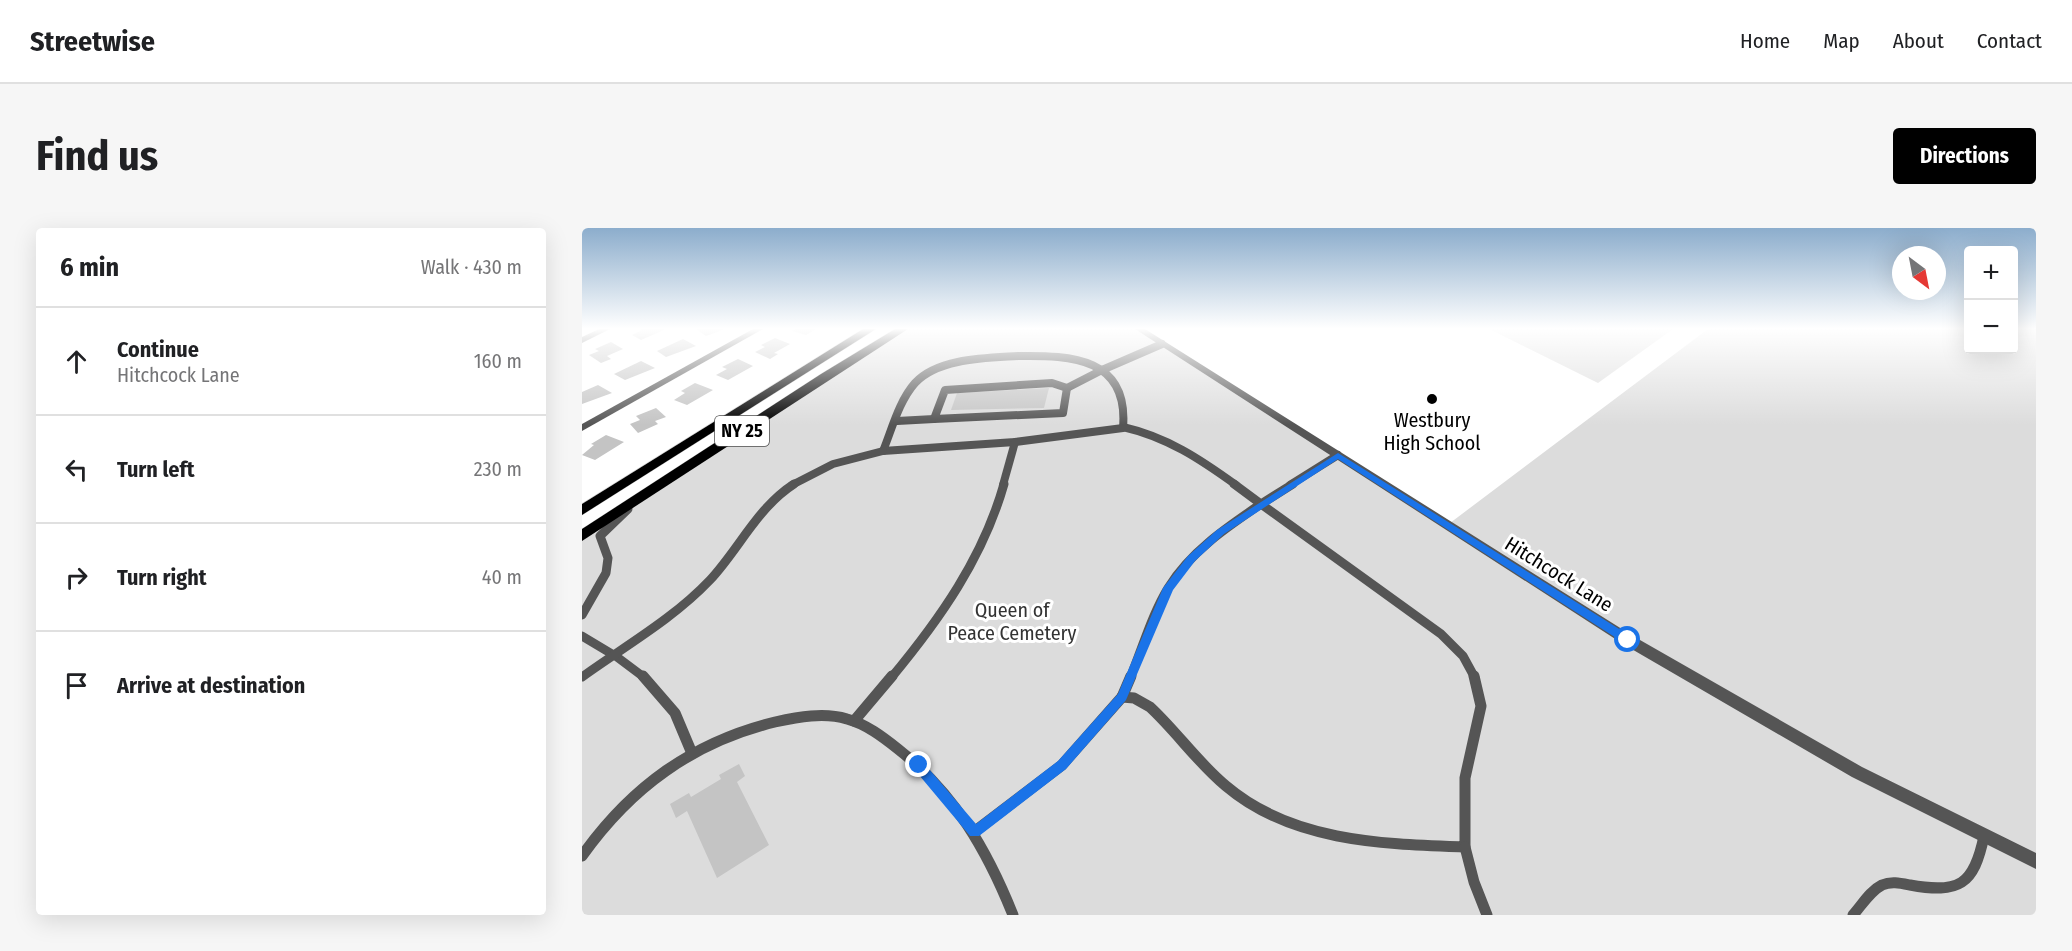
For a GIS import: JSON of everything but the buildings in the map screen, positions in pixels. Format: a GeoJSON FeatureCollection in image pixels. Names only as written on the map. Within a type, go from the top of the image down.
{"type":"FeatureCollection","features":[{"type":"Feature","properties":{"kind":"main road","name":"NY 25"},"geometry":{"type":"LineString","coordinates":[[582,510],[820,361]]}},
{"type":"Feature","properties":{"kind":"main road","name":"NY 25"},"geometry":{"type":"LineString","coordinates":[[582,536],[853,361]]}},
{"type":"Feature","properties":{"kind":"street"},"geometry":{"type":"LineString","coordinates":[[582,428],[702,361]]}},
{"type":"Feature","properties":{"kind":"street","name":"Hitchcock Lane"},"geometry":{"type":"LineString","coordinates":[[1189,361],[1628,640],[1857,772],[2036,861]]}},
{"type":"Feature","properties":{"kind":"lane"},"geometry":{"type":"LineString","coordinates":[[883,451],[915,383],[929,372],[951,363],[980,361]]}},
{"type":"Feature","properties":{"kind":"lane"},"geometry":{"type":"LineString","coordinates":[[1083,361],[1102,370],[1120,390],[1125,416],[1123,427]]}},
{"type":"Feature","properties":{"kind":"lane"},"geometry":{"type":"LineString","coordinates":[[934,420],[945,390],[1052,383],[1067,388],[1123,361]]}},
{"type":"Feature","properties":{"kind":"lane"},"geometry":{"type":"LineString","coordinates":[[897,421],[1063,412],[1067,388]]}},
{"type":"Feature","properties":{"kind":"lane"},"geometry":{"type":"LineString","coordinates":[[582,677],[703,588],[764,510],[780,494],[797,482],[840,461],[883,451],[1015,442],[1123,427],[1175,442],[1442,634],[1459,650],[1472,669],[1479,687],[1483,709],[1466,768],[1465,847],[1474,882],[1487,915]]}},
{"type":"Feature","properties":{"kind":"lane"},"geometry":{"type":"LineString","coordinates":[[854,721],[910,656],[974,562],[999,504],[1015,442]]}},
{"type":"Feature","properties":{"kind":"lane"},"geometry":{"type":"LineString","coordinates":[[974,832],[1062,765],[1122,697],[1168,588],[1191,559],[1220,532],[1338,456]]}},
{"type":"Feature","properties":{"kind":"lane"},"geometry":{"type":"LineString","coordinates":[[582,615],[606,573],[608,558],[600,536],[640,497]]}},
{"type":"Feature","properties":{"kind":"lane"},"geometry":{"type":"LineString","coordinates":[[582,636],[615,654],[658,688],[676,713],[691,751]]}},
{"type":"Feature","properties":{"kind":"lane"},"geometry":{"type":"LineString","coordinates":[[1122,697],[1137,699],[1154,711],[1218,779],[1247,802],[1276,818],[1324,835],[1369,843],[1465,847]]}},
{"type":"Feature","properties":{"kind":"lane"},"geometry":{"type":"LineString","coordinates":[[582,856],[604,825],[633,795],[691,751],[726,736],[793,719],[834,717],[854,721],[884,737],[919,765],[974,832],[1013,915]]}},
{"type":"Feature","properties":{"kind":"lane"},"geometry":{"type":"LineString","coordinates":[[1853,915],[1875,890],[1887,883],[1941,890],[1966,882],[1980,864],[1984,836]]}},
{"type":"Feature","properties":{"kind":"green space","name":"Queen of Peace Cemetery"},"geometry":{"type":"Polygon","coordinates":[[[850,361],[1189,361],[1446,526],[1665,361],[2036,361],[2036,915],[582,915],[582,536],[850,361]]]}},
{"type":"Feature","properties":{"kind":"green space"},"geometry":{"type":"Polygon","coordinates":[[[1554,361],[1628,361],[1598,383],[1554,361]]]}},
{"type":"Feature","properties":{"kind":"place","name":"Westbury High School"},"geometry":{"type":"Point","coordinates":[1432,399]}},
{"type":"Feature","properties":{"kind":"route"},"geometry":{"type":"LineString","coordinates":[[919,765],[974,832],[1022,798],[1062,765],[1122,697],[1168,588],[1191,559],[1220,532],[1338,456],[1628,640]]}}]}
